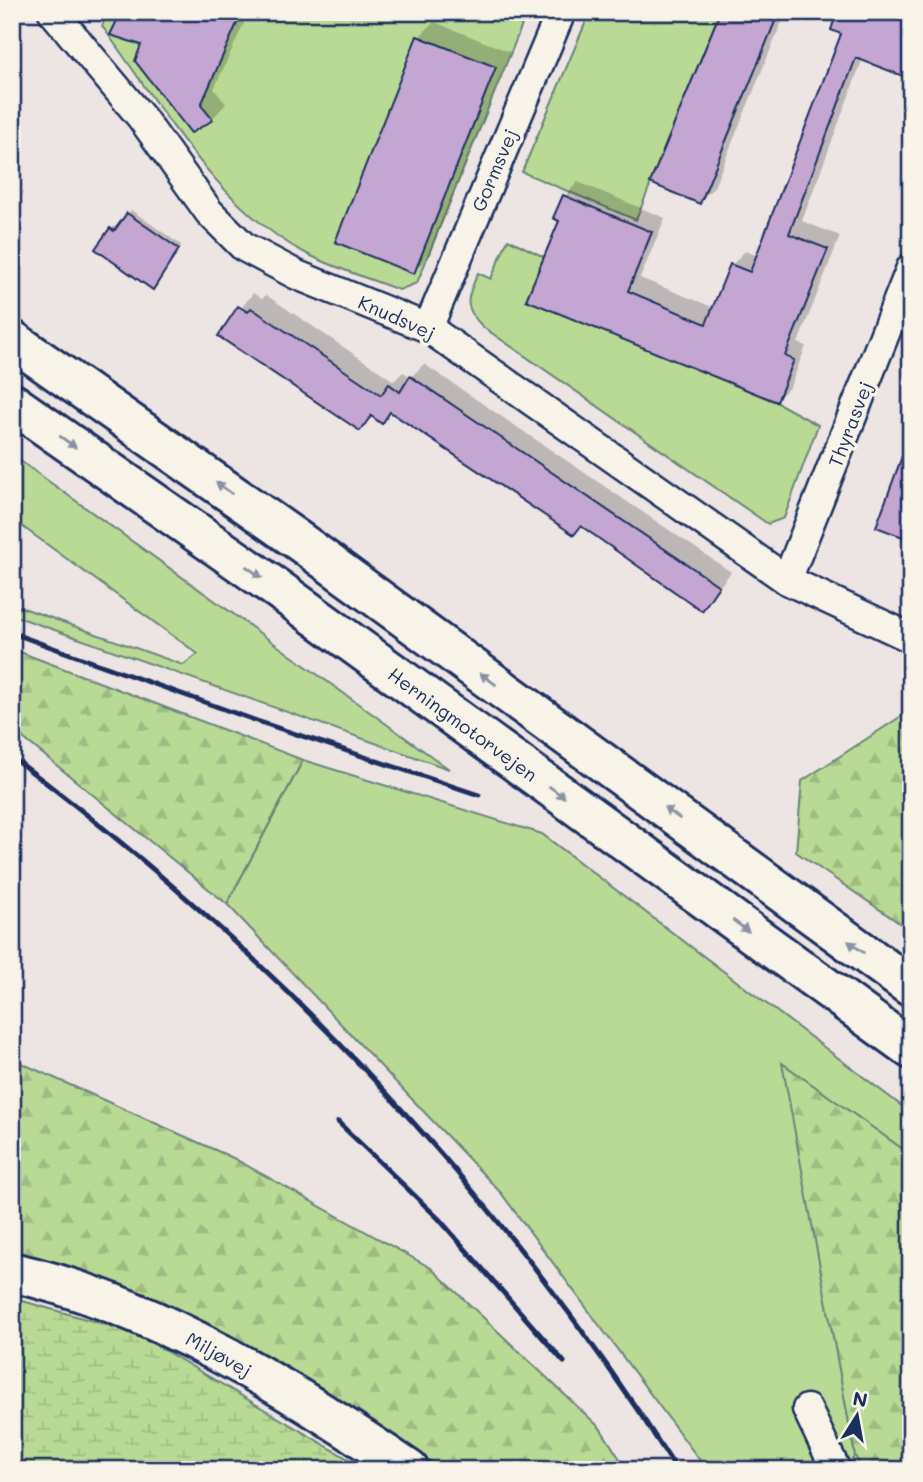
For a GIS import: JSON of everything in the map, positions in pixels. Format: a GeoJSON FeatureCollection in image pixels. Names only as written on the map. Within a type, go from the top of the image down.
{"type":"FeatureCollection","features":[{"type":"Feature","properties":{"kind":"main road"},"geometry":{"type":"LineString","coordinates":[[12,340],[303,544],[911,987]]}},
{"type":"Feature","properties":{"kind":"main road","name":"Herningmotorvejen"},"geometry":{"type":"LineString","coordinates":[[12,402],[279,590],[911,1049]]}},
{"type":"Feature","properties":{"kind":"main road","name":"Miljøvej"},"geometry":{"type":"LineString","coordinates":[[12,1272],[38,1278],[173,1328],[317,1407],[409,1470]]}},
{"type":"Feature","properties":{"kind":"street","name":"Knudsvej"},"geometry":{"type":"LineString","coordinates":[[53,12],[141,117],[209,212],[244,247],[297,275],[428,328],[787,580],[911,638]]}},
{"type":"Feature","properties":{"kind":"street","name":"Gormsvej"},"geometry":{"type":"LineString","coordinates":[[428,328],[561,12]]}},
{"type":"Feature","properties":{"kind":"street","name":"Thyrasvej"},"geometry":{"type":"LineString","coordinates":[[787,580],[911,268]]}},
{"type":"Feature","properties":{"kind":"street"},"geometry":{"type":"LineString","coordinates":[[807,1409],[836,1470]]}},
{"type":"Feature","properties":{"kind":"green space"},"geometry":{"type":"Polygon","coordinates":[[[108,12],[492,12],[522,25],[417,283],[399,290],[309,255],[277,236],[247,212],[219,184],[169,121],[102,26],[108,12]]]}},
{"type":"Feature","properties":{"kind":"green space"},"geometry":{"type":"Polygon","coordinates":[[[590,12],[720,12],[636,220],[522,172],[590,12]]]}},
{"type":"Feature","properties":{"kind":"green space"},"geometry":{"type":"Polygon","coordinates":[[[508,239],[544,257],[527,300],[776,402],[818,425],[784,518],[768,524],[476,320],[468,302],[478,273],[491,279],[508,239]]]}},
{"type":"Feature","properties":{"kind":"green space"},"geometry":{"type":"Polygon","coordinates":[[[12,455],[449,769],[12,615],[12,604],[183,665],[198,654],[12,519],[12,455]]]}},
{"type":"Feature","properties":{"kind":"green space"},"geometry":{"type":"Polygon","coordinates":[[[12,649],[303,760],[227,904],[12,729],[12,649]]]}},
{"type":"Feature","properties":{"kind":"green space"},"geometry":{"type":"Polygon","coordinates":[[[903,715],[911,718],[911,931],[796,852],[802,781],[903,715]]]}},
{"type":"Feature","properties":{"kind":"green space"},"geometry":{"type":"Polygon","coordinates":[[[303,760],[542,834],[911,1113],[911,1155],[783,1064],[855,1455],[847,1470],[707,1470],[501,1193],[227,904],[303,760]]]}},
{"type":"Feature","properties":{"kind":"green space"},"geometry":{"type":"Polygon","coordinates":[[[12,1059],[233,1158],[431,1268],[600,1428],[627,1470],[446,1470],[145,1297],[12,1254],[12,1059]]]}},
{"type":"Feature","properties":{"kind":"green space"},"geometry":{"type":"Polygon","coordinates":[[[782,1063],[911,1155],[911,1470],[861,1470],[855,1455],[782,1063]]]}},
{"type":"Feature","properties":{"kind":"green space"},"geometry":{"type":"Polygon","coordinates":[[[12,1298],[135,1333],[367,1470],[12,1470],[12,1298]]]}},
{"type":"Feature","properties":{"kind":"building"},"geometry":{"type":"Polygon","coordinates":[[[121,12],[242,12],[201,105],[213,120],[191,133],[135,61],[141,45],[110,35],[121,12]]]}},
{"type":"Feature","properties":{"kind":"building"},"geometry":{"type":"Polygon","coordinates":[[[720,12],[779,12],[700,204],[650,183],[720,12]]]}},
{"type":"Feature","properties":{"kind":"building"},"geometry":{"type":"Polygon","coordinates":[[[837,12],[911,12],[911,79],[856,58],[789,234],[828,249],[785,356],[794,360],[777,402],[526,300],[559,221],[553,218],[563,195],[652,232],[628,291],[706,324],[730,264],[750,272],[841,34],[831,30],[837,12]]]}},
{"type":"Feature","properties":{"kind":"building"},"geometry":{"type":"Polygon","coordinates":[[[417,36],[496,67],[414,274],[335,242],[417,36]]]}},
{"type":"Feature","properties":{"kind":"building"},"geometry":{"type":"Polygon","coordinates":[[[127,213],[179,249],[153,290],[95,249],[110,228],[114,231],[127,213]]]}},
{"type":"Feature","properties":{"kind":"building"},"geometry":{"type":"Polygon","coordinates":[[[238,306],[248,312],[251,308],[381,395],[389,384],[400,392],[410,376],[719,586],[702,611],[581,526],[574,535],[390,412],[382,424],[371,416],[360,431],[218,336],[238,306]]]}},
{"type":"Feature","properties":{"kind":"building"},"geometry":{"type":"Polygon","coordinates":[[[908,440],[911,441],[911,540],[876,527],[908,440]]]}},
{"type":"Feature","properties":{"kind":"railway"},"geometry":{"type":"LineString","coordinates":[[12,633],[257,721],[479,795]]}},
{"type":"Feature","properties":{"kind":"railway"},"geometry":{"type":"LineString","coordinates":[[12,757],[109,833],[202,912],[292,996],[377,1083],[458,1174],[536,1269],[677,1470]]}},
{"type":"Feature","properties":{"kind":"railway"},"geometry":{"type":"LineString","coordinates":[[338,1122],[439,1219],[564,1362]]}}]}
